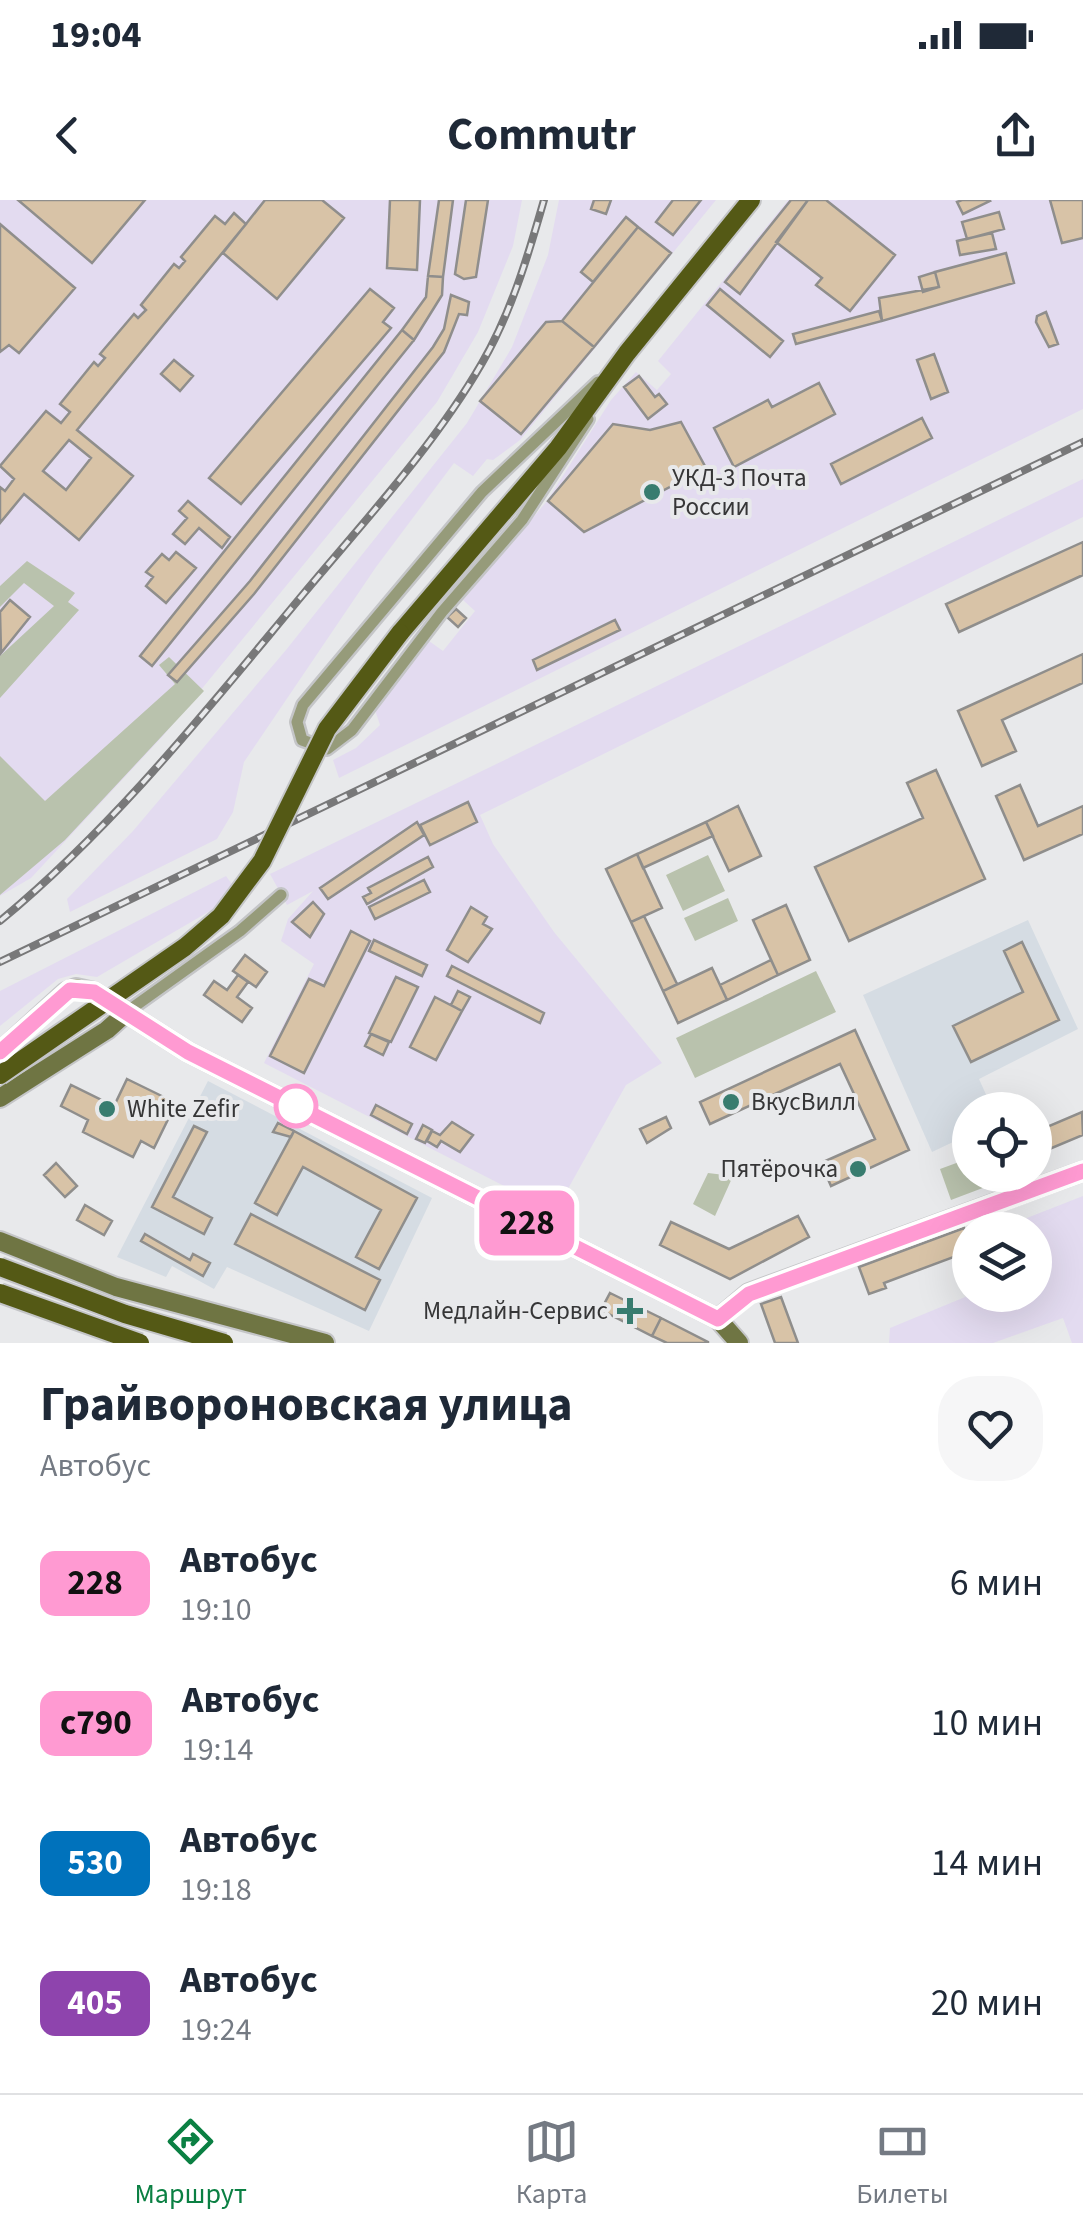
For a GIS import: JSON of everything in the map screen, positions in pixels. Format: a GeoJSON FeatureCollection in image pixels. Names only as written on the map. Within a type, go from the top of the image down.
{"type":"FeatureCollection","features":[{"type":"Feature","properties":{"kind":"main road"},"geometry":{"type":"LineString","coordinates":[[0,1075],[170,958],[221,916],[262,860],[327,729],[400,634],[558,448],[622,359],[751,200]]}},
{"type":"Feature","properties":{"kind":"main road"},"geometry":{"type":"LineString","coordinates":[[0,1052],[70,990],[94,992],[188,1052],[718,1319],[739,1343]]}},
{"type":"Feature","properties":{"kind":"main road"},"geometry":{"type":"LineString","coordinates":[[0,1098],[107,1030],[128,1012]]}},
{"type":"Feature","properties":{"kind":"main road"},"geometry":{"type":"LineString","coordinates":[[718,1319],[749,1294],[1083,1171]]}},
{"type":"Feature","properties":{"kind":"main road"},"geometry":{"type":"LineString","coordinates":[[0,1241],[116,1287],[325,1343]]}},
{"type":"Feature","properties":{"kind":"main road"},"geometry":{"type":"LineString","coordinates":[[0,1268],[126,1314],[224,1343]]}},
{"type":"Feature","properties":{"kind":"main road"},"geometry":{"type":"LineString","coordinates":[[0,1293],[140,1343]]}},
{"type":"Feature","properties":{"kind":"street"},"geometry":{"type":"LineString","coordinates":[[612,376],[540,496],[420,640],[352,730],[327,749],[302,740],[297,722],[303,705],[482,492],[622,359]]}},
{"type":"Feature","properties":{"kind":"street"},"geometry":{"type":"LineString","coordinates":[[128,1012],[240,932],[281,895]]}},
{"type":"Feature","properties":{"kind":"shaded area"},"geometry":{"type":"Polygon","coordinates":[[[0,200],[522,200],[513,246],[478,332],[437,402],[163,736],[31,878],[0,896],[0,200]]]}},
{"type":"Feature","properties":{"kind":"shaded area"},"geometry":{"type":"Polygon","coordinates":[[[559,200],[716,200],[520,440],[493,460],[487,459],[473,476],[454,463],[376,567],[244,762],[233,812],[217,839],[70,912],[67,899],[133,831],[286,650],[467,423],[512,347],[548,255],[559,200]]]}},
{"type":"Feature","properties":{"kind":"shaded area"},"geometry":{"type":"Polygon","coordinates":[[[788,200],[1083,200],[1083,409],[339,778],[333,760],[356,748],[380,725],[375,710],[429,641],[443,651],[475,611],[463,600],[547,501],[611,400],[636,372],[657,390],[671,374],[658,361],[788,200]]]}},
{"type":"Feature","properties":{"kind":"shaded area"},"geometry":{"type":"Polygon","coordinates":[[[1083,479],[1083,517],[480,815],[493,844],[554,932],[662,1063],[626,1085],[555,1212],[264,1063],[314,964],[281,941],[288,919],[313,891],[287,905],[270,874],[1083,479]]]}},
{"type":"Feature","properties":{"kind":"shaded area"},"geometry":{"type":"Polygon","coordinates":[[[226,876],[239,894],[97,977],[76,974],[58,979],[0,1026],[0,991],[226,876]]]}},
{"type":"Feature","properties":{"kind":"shaded area"},"geometry":{"type":"Polygon","coordinates":[[[1028,920],[1078,1029],[979,1079],[985,1092],[952,1092],[952,1143],[932,1152],[863,995],[1028,920]]]}},
{"type":"Feature","properties":{"kind":"shaded area"},"geometry":{"type":"Polygon","coordinates":[[[208,1081],[432,1198],[369,1331],[227,1267],[214,1289],[172,1266],[166,1277],[117,1257],[208,1081]]]}},
{"type":"Feature","properties":{"kind":"shaded area"},"geometry":{"type":"Polygon","coordinates":[[[1083,1196],[1083,1343],[1072,1343],[1063,1318],[993,1343],[889,1343],[890,1328],[952,1302],[952,1312],[1052,1312],[1052,1212],[1042,1212],[1083,1196]]]}},
{"type":"Feature","properties":{"kind":"green space"},"geometry":{"type":"Polygon","coordinates":[[[27,561],[75,593],[68,602],[79,610],[0,698],[0,656],[54,606],[24,583],[0,607],[0,586],[27,561]]]}},
{"type":"Feature","properties":{"kind":"green space"},"geometry":{"type":"Polygon","coordinates":[[[169,657],[204,691],[65,840],[0,895],[0,756],[45,801],[175,684],[159,665],[169,657]]]}},
{"type":"Feature","properties":{"kind":"green space"},"geometry":{"type":"Polygon","coordinates":[[[708,855],[725,891],[683,911],[666,875],[708,855]]]}},
{"type":"Feature","properties":{"kind":"green space"},"geometry":{"type":"Polygon","coordinates":[[[728,898],[738,921],[695,941],[684,918],[728,898]]]}},
{"type":"Feature","properties":{"kind":"green space"},"geometry":{"type":"Polygon","coordinates":[[[816,971],[836,1012],[695,1078],[676,1038],[816,971]]]}},
{"type":"Feature","properties":{"kind":"green space"},"geometry":{"type":"Polygon","coordinates":[[[952,1165],[952,1192],[972,1192],[951,1200],[940,1169],[952,1165]]]}},
{"type":"Feature","properties":{"kind":"green space"},"geometry":{"type":"Polygon","coordinates":[[[708,1173],[733,1176],[715,1216],[693,1204],[708,1173]]]}},
{"type":"Feature","properties":{"kind":"building"},"geometry":{"type":"Polygon","coordinates":[[[18,200],[145,200],[92,263],[18,200]]]}},
{"type":"Feature","properties":{"kind":"building"},"geometry":{"type":"Polygon","coordinates":[[[265,200],[322,200],[344,218],[277,299],[223,253],[265,200]]]}},
{"type":"Feature","properties":{"kind":"building"},"geometry":{"type":"Polygon","coordinates":[[[390,200],[420,200],[417,270],[387,268],[390,200]]]}},
{"type":"Feature","properties":{"kind":"building"},"geometry":{"type":"Polygon","coordinates":[[[439,200],[453,200],[443,277],[428,276],[439,200]]]}},
{"type":"Feature","properties":{"kind":"building"},"geometry":{"type":"Polygon","coordinates":[[[466,200],[488,200],[476,277],[464,279],[455,274],[466,200]]]}},
{"type":"Feature","properties":{"kind":"building"},"geometry":{"type":"Polygon","coordinates":[[[594,200],[611,200],[606,214],[591,209],[594,200]]]}},
{"type":"Feature","properties":{"kind":"building"},"geometry":{"type":"Polygon","coordinates":[[[673,200],[701,200],[673,235],[656,222],[673,200]]]}},
{"type":"Feature","properties":{"kind":"building"},"geometry":{"type":"Polygon","coordinates":[[[791,200],[808,200],[740,294],[725,282],[791,200]]]}},
{"type":"Feature","properties":{"kind":"building"},"geometry":{"type":"Polygon","coordinates":[[[808,200],[826,200],[895,255],[850,311],[816,285],[822,278],[776,242],[808,200]]]}},
{"type":"Feature","properties":{"kind":"building"},"geometry":{"type":"Polygon","coordinates":[[[1050,200],[1083,200],[1083,238],[1062,243],[1050,200]]]}},
{"type":"Feature","properties":{"kind":"building"},"geometry":{"type":"Polygon","coordinates":[[[990,201],[963,214],[957,202],[990,201]]]}},
{"type":"Feature","properties":{"kind":"building"},"geometry":{"type":"Polygon","coordinates":[[[999,212],[1004,229],[967,239],[962,222],[999,212]]]}},
{"type":"Feature","properties":{"kind":"building"},"geometry":{"type":"Polygon","coordinates":[[[234,213],[246,224],[77,430],[133,476],[79,540],[24,494],[0,523],[0,487],[5,491],[14,479],[0,466],[46,411],[61,423],[70,412],[60,404],[94,362],[98,366],[105,358],[100,354],[134,314],[138,318],[146,310],[141,305],[174,264],[179,268],[185,261],[181,257],[215,216],[225,224],[234,213]],[[69,440],[43,471],[66,490],[91,458],[69,440]]]}},
{"type":"Feature","properties":{"kind":"building"},"geometry":{"type":"Polygon","coordinates":[[[626,217],[638,227],[593,282],[581,272],[626,217]]]}},
{"type":"Feature","properties":{"kind":"building"},"geometry":{"type":"Polygon","coordinates":[[[0,224],[75,288],[19,353],[9,345],[0,352],[0,224]]]}},
{"type":"Feature","properties":{"kind":"building"},"geometry":{"type":"Polygon","coordinates":[[[638,227],[671,253],[594,347],[562,321],[638,227]]]}},
{"type":"Feature","properties":{"kind":"building"},"geometry":{"type":"Polygon","coordinates":[[[992,233],[996,249],[960,255],[957,241],[992,233]]]}},
{"type":"Feature","properties":{"kind":"building"},"geometry":{"type":"Polygon","coordinates":[[[1006,253],[1014,283],[882,321],[879,298],[939,287],[935,272],[1006,253]]]}},
{"type":"Feature","properties":{"kind":"building"},"geometry":{"type":"Polygon","coordinates":[[[935,272],[939,287],[923,292],[919,277],[935,272]]]}},
{"type":"Feature","properties":{"kind":"building"},"geometry":{"type":"Polygon","coordinates":[[[428,276],[443,277],[442,295],[414,340],[402,330],[426,297],[428,276]]]}},
{"type":"Feature","properties":{"kind":"building"},"geometry":{"type":"Polygon","coordinates":[[[370,289],[394,308],[383,322],[391,328],[241,504],[209,478],[370,289]]]}},
{"type":"Feature","properties":{"kind":"building"},"geometry":{"type":"Polygon","coordinates":[[[720,289],[783,341],[770,357],[707,305],[720,289]]]}},
{"type":"Feature","properties":{"kind":"building"},"geometry":{"type":"Polygon","coordinates":[[[451,295],[469,302],[467,315],[459,314],[444,352],[254,594],[177,682],[168,675],[250,581],[433,347],[444,329],[451,295]]]}},
{"type":"Feature","properties":{"kind":"building"},"geometry":{"type":"Polygon","coordinates":[[[879,311],[882,321],[796,344],[793,334],[879,311]]]}},
{"type":"Feature","properties":{"kind":"building"},"geometry":{"type":"Polygon","coordinates":[[[1046,312],[1058,344],[1049,347],[1036,322],[1037,316],[1046,312]]]}},
{"type":"Feature","properties":{"kind":"building"},"geometry":{"type":"Polygon","coordinates":[[[562,321],[594,347],[521,434],[480,401],[546,322],[562,321]]]}},
{"type":"Feature","properties":{"kind":"building"},"geometry":{"type":"Polygon","coordinates":[[[402,330],[414,340],[152,666],[140,656],[402,330]]]}},
{"type":"Feature","properties":{"kind":"building"},"geometry":{"type":"Polygon","coordinates":[[[934,354],[948,392],[931,399],[917,360],[934,354]]]}},
{"type":"Feature","properties":{"kind":"building"},"geometry":{"type":"Polygon","coordinates":[[[174,360],[193,376],[180,391],[161,374],[174,360]]]}},
{"type":"Feature","properties":{"kind":"building"},"geometry":{"type":"Polygon","coordinates":[[[639,376],[655,397],[659,394],[667,404],[648,419],[624,387],[639,376]]]}},
{"type":"Feature","properties":{"kind":"building"},"geometry":{"type":"Polygon","coordinates":[[[819,383],[835,414],[734,467],[714,428],[768,400],[772,407],[819,383]]]}},
{"type":"Feature","properties":{"kind":"building"},"geometry":{"type":"Polygon","coordinates":[[[922,418],[932,438],[841,484],[831,464],[922,418]]]}},
{"type":"Feature","properties":{"kind":"building"},"geometry":{"type":"Polygon","coordinates":[[[681,422],[706,468],[584,532],[548,501],[613,424],[650,430],[681,422]]]}},
{"type":"Feature","properties":{"kind":"building"},"geometry":{"type":"Polygon","coordinates":[[[188,501],[230,537],[222,548],[199,528],[185,544],[173,534],[187,518],[179,511],[188,501]]]}},
{"type":"Feature","properties":{"kind":"building"},"geometry":{"type":"Polygon","coordinates":[[[1083,542],[1083,575],[959,632],[946,604],[1083,542]]]}},
{"type":"Feature","properties":{"kind":"building"},"geometry":{"type":"Polygon","coordinates":[[[176,552],[196,568],[166,603],[146,586],[153,577],[146,572],[162,554],[169,560],[176,552]]]}},
{"type":"Feature","properties":{"kind":"building"},"geometry":{"type":"Polygon","coordinates":[[[10,600],[30,617],[1,653],[0,612],[10,600]]]}},
{"type":"Feature","properties":{"kind":"building"},"geometry":{"type":"Polygon","coordinates":[[[456,609],[466,618],[458,627],[447,617],[456,609]]]}},
{"type":"Feature","properties":{"kind":"building"},"geometry":{"type":"Polygon","coordinates":[[[615,620],[620,630],[537,670],[533,660],[615,620]]]}},
{"type":"Feature","properties":{"kind":"building"},"geometry":{"type":"Polygon","coordinates":[[[1083,654],[1083,683],[1002,720],[1016,751],[982,766],[958,711],[1083,654]]]}},
{"type":"Feature","properties":{"kind":"building"},"geometry":{"type":"Polygon","coordinates":[[[936,770],[985,879],[849,941],[815,867],[923,818],[907,783],[936,770]]]}},
{"type":"Feature","properties":{"kind":"building"},"geometry":{"type":"Polygon","coordinates":[[[1020,785],[1038,826],[1083,806],[1083,834],[1024,860],[996,796],[1020,785]]]}},
{"type":"Feature","properties":{"kind":"building"},"geometry":{"type":"Polygon","coordinates":[[[468,802],[477,822],[430,845],[420,825],[468,802]]]}},
{"type":"Feature","properties":{"kind":"building"},"geometry":{"type":"Polygon","coordinates":[[[738,806],[761,856],[729,871],[706,822],[738,806]]]}},
{"type":"Feature","properties":{"kind":"building"},"geometry":{"type":"Polygon","coordinates":[[[417,822],[424,835],[328,899],[320,888],[417,822]]]}},
{"type":"Feature","properties":{"kind":"building"},"geometry":{"type":"Polygon","coordinates":[[[706,822],[713,836],[643,868],[637,854],[706,822]]]}},
{"type":"Feature","properties":{"kind":"building"},"geometry":{"type":"Polygon","coordinates":[[[637,854],[662,908],[631,922],[606,869],[637,854]]]}},
{"type":"Feature","properties":{"kind":"building"},"geometry":{"type":"Polygon","coordinates":[[[428,857],[433,867],[367,904],[363,897],[371,893],[368,888],[428,857]]]}},
{"type":"Feature","properties":{"kind":"building"},"geometry":{"type":"Polygon","coordinates":[[[424,880],[430,892],[375,919],[369,907],[424,880]]]}},
{"type":"Feature","properties":{"kind":"building"},"geometry":{"type":"Polygon","coordinates":[[[313,902],[324,914],[310,937],[292,922],[313,902]]]}},
{"type":"Feature","properties":{"kind":"building"},"geometry":{"type":"Polygon","coordinates":[[[786,905],[810,960],[778,975],[753,920],[786,905]]]}},
{"type":"Feature","properties":{"kind":"building"},"geometry":{"type":"Polygon","coordinates":[[[471,907],[487,917],[483,924],[492,929],[468,962],[447,950],[471,907]]]}},
{"type":"Feature","properties":{"kind":"building"},"geometry":{"type":"Polygon","coordinates":[[[644,916],[677,984],[663,991],[631,922],[644,916]]]}},
{"type":"Feature","properties":{"kind":"building"},"geometry":{"type":"Polygon","coordinates":[[[351,931],[370,941],[304,1073],[270,1056],[309,979],[324,986],[351,931]]]}},
{"type":"Feature","properties":{"kind":"building"},"geometry":{"type":"Polygon","coordinates":[[[374,940],[427,965],[422,976],[369,951],[374,940]]]}},
{"type":"Feature","properties":{"kind":"building"},"geometry":{"type":"Polygon","coordinates":[[[1022,942],[1059,1020],[971,1062],[953,1026],[1023,992],[1004,951],[1022,942]]]}},
{"type":"Feature","properties":{"kind":"building"},"geometry":{"type":"Polygon","coordinates":[[[245,955],[267,972],[256,987],[233,971],[245,955]]]}},
{"type":"Feature","properties":{"kind":"building"},"geometry":{"type":"Polygon","coordinates":[[[771,960],[778,975],[727,1000],[720,985],[771,960]]]}},
{"type":"Feature","properties":{"kind":"building"},"geometry":{"type":"Polygon","coordinates":[[[452,966],[544,1013],[540,1023],[447,976],[452,966]]]}},
{"type":"Feature","properties":{"kind":"building"},"geometry":{"type":"Polygon","coordinates":[[[712,968],[727,1000],[678,1023],[663,991],[712,968]]]}},
{"type":"Feature","properties":{"kind":"building"},"geometry":{"type":"Polygon","coordinates":[[[238,975],[248,982],[237,997],[252,1008],[242,1022],[204,995],[214,981],[227,990],[238,975]]]}},
{"type":"Feature","properties":{"kind":"building"},"geometry":{"type":"Polygon","coordinates":[[[396,977],[418,987],[391,1042],[369,1033],[396,977]]]}},
{"type":"Feature","properties":{"kind":"building"},"geometry":{"type":"Polygon","coordinates":[[[458,991],[470,997],[462,1011],[451,1005],[458,991]]]}},
{"type":"Feature","properties":{"kind":"building"},"geometry":{"type":"Polygon","coordinates":[[[435,997],[462,1011],[436,1060],[410,1047],[435,997]]]}},
{"type":"Feature","properties":{"kind":"building"},"geometry":{"type":"Polygon","coordinates":[[[855,1030],[909,1150],[831,1186],[821,1163],[875,1139],[840,1064],[710,1124],[700,1102],[855,1030]]]}},
{"type":"Feature","properties":{"kind":"building"},"geometry":{"type":"Polygon","coordinates":[[[371,1034],[389,1042],[383,1055],[365,1046],[371,1034]]]}},
{"type":"Feature","properties":{"kind":"building"},"geometry":{"type":"Polygon","coordinates":[[[127,1079],[176,1103],[154,1148],[141,1141],[133,1157],[83,1132],[88,1120],[61,1106],[71,1085],[114,1106],[127,1079]]]}},
{"type":"Feature","properties":{"kind":"building"},"geometry":{"type":"Polygon","coordinates":[[[376,1105],[412,1124],[407,1134],[371,1115],[376,1105]]]}},
{"type":"Feature","properties":{"kind":"building"},"geometry":{"type":"Polygon","coordinates":[[[1082,1112],[1083,1135],[1052,1148],[1052,1125],[1082,1112]]]}},
{"type":"Feature","properties":{"kind":"building"},"geometry":{"type":"Polygon","coordinates":[[[666,1117],[671,1128],[647,1143],[640,1129],[666,1117]]]}},
{"type":"Feature","properties":{"kind":"building"},"geometry":{"type":"Polygon","coordinates":[[[452,1122],[473,1135],[460,1152],[441,1141],[437,1147],[427,1141],[432,1131],[440,1135],[452,1122]]]}},
{"type":"Feature","properties":{"kind":"building"},"geometry":{"type":"Polygon","coordinates":[[[278,1123],[294,1131],[291,1137],[273,1132],[278,1123]]]}},
{"type":"Feature","properties":{"kind":"building"},"geometry":{"type":"Polygon","coordinates":[[[423,1125],[432,1130],[425,1143],[416,1139],[423,1125]]]}},
{"type":"Feature","properties":{"kind":"building"},"geometry":{"type":"Polygon","coordinates":[[[194,1126],[207,1132],[173,1197],[212,1218],[204,1234],[152,1207],[194,1126]]]}},
{"type":"Feature","properties":{"kind":"building"},"geometry":{"type":"Polygon","coordinates":[[[294,1131],[417,1198],[379,1269],[356,1257],[381,1210],[303,1167],[277,1215],[255,1203],[294,1131]]]}},
{"type":"Feature","properties":{"kind":"building"},"geometry":{"type":"Polygon","coordinates":[[[56,1163],[77,1186],[65,1197],[44,1175],[56,1163]]]}},
{"type":"Feature","properties":{"kind":"building"},"geometry":{"type":"Polygon","coordinates":[[[85,1205],[112,1221],[104,1235],[77,1220],[85,1205]]]}},
{"type":"Feature","properties":{"kind":"building"},"geometry":{"type":"Polygon","coordinates":[[[251,1214],[380,1280],[365,1310],[235,1244],[251,1214]]]}},
{"type":"Feature","properties":{"kind":"building"},"geometry":{"type":"Polygon","coordinates":[[[798,1216],[809,1237],[730,1279],[660,1245],[671,1222],[729,1249],[798,1216]]]}},
{"type":"Feature","properties":{"kind":"building"},"geometry":{"type":"Polygon","coordinates":[[[952,1232],[952,1258],[884,1283],[886,1288],[869,1294],[859,1267],[952,1232]]]}},
{"type":"Feature","properties":{"kind":"building"},"geometry":{"type":"Polygon","coordinates":[[[145,1234],[190,1260],[193,1254],[210,1263],[203,1276],[141,1241],[145,1234]]]}},
{"type":"Feature","properties":{"kind":"building"},"geometry":{"type":"Polygon","coordinates":[[[610,1293],[661,1318],[652,1336],[601,1310],[610,1293]]]}},
{"type":"Feature","properties":{"kind":"building"},"geometry":{"type":"Polygon","coordinates":[[[781,1297],[798,1343],[775,1343],[761,1304],[781,1297]]]}},
{"type":"Feature","properties":{"kind":"building"},"geometry":{"type":"Polygon","coordinates":[[[661,1318],[708,1343],[667,1343],[652,1336],[661,1318]]]}},
{"type":"Feature","properties":{"kind":"railway"},"geometry":{"type":"LineString","coordinates":[[0,921],[83,845],[160,764],[421,453],[463,394],[502,324],[544,200]]}},
{"type":"Feature","properties":{"kind":"railway"},"geometry":{"type":"LineString","coordinates":[[0,962],[1083,442]]}},
{"type":"Feature","properties":{"kind":"bus line","name":"228"},"geometry":{"type":"LineString","coordinates":[[0,1052],[60,996],[76,988],[94,992],[188,1052],[718,1319],[735,1301],[749,1294],[1083,1171]]}},
{"type":"Feature","properties":{"kind":"place","name":"УКД-3 Почта России"},"geometry":{"type":"Point","coordinates":[652,492]}},
{"type":"Feature","properties":{"kind":"place","name":"ВкусВилл"},"geometry":{"type":"Point","coordinates":[731,1102]}},
{"type":"Feature","properties":{"kind":"place","name":"White Zefir"},"geometry":{"type":"Point","coordinates":[107,1109]}},
{"type":"Feature","properties":{"kind":"place","name":"Пятёрочка"},"geometry":{"type":"Point","coordinates":[858,1169]}},
{"type":"Feature","properties":{"kind":"place","name":"Медлайн-Сервис"},"geometry":{"type":"Point","coordinates":[630,1311]}}]}
